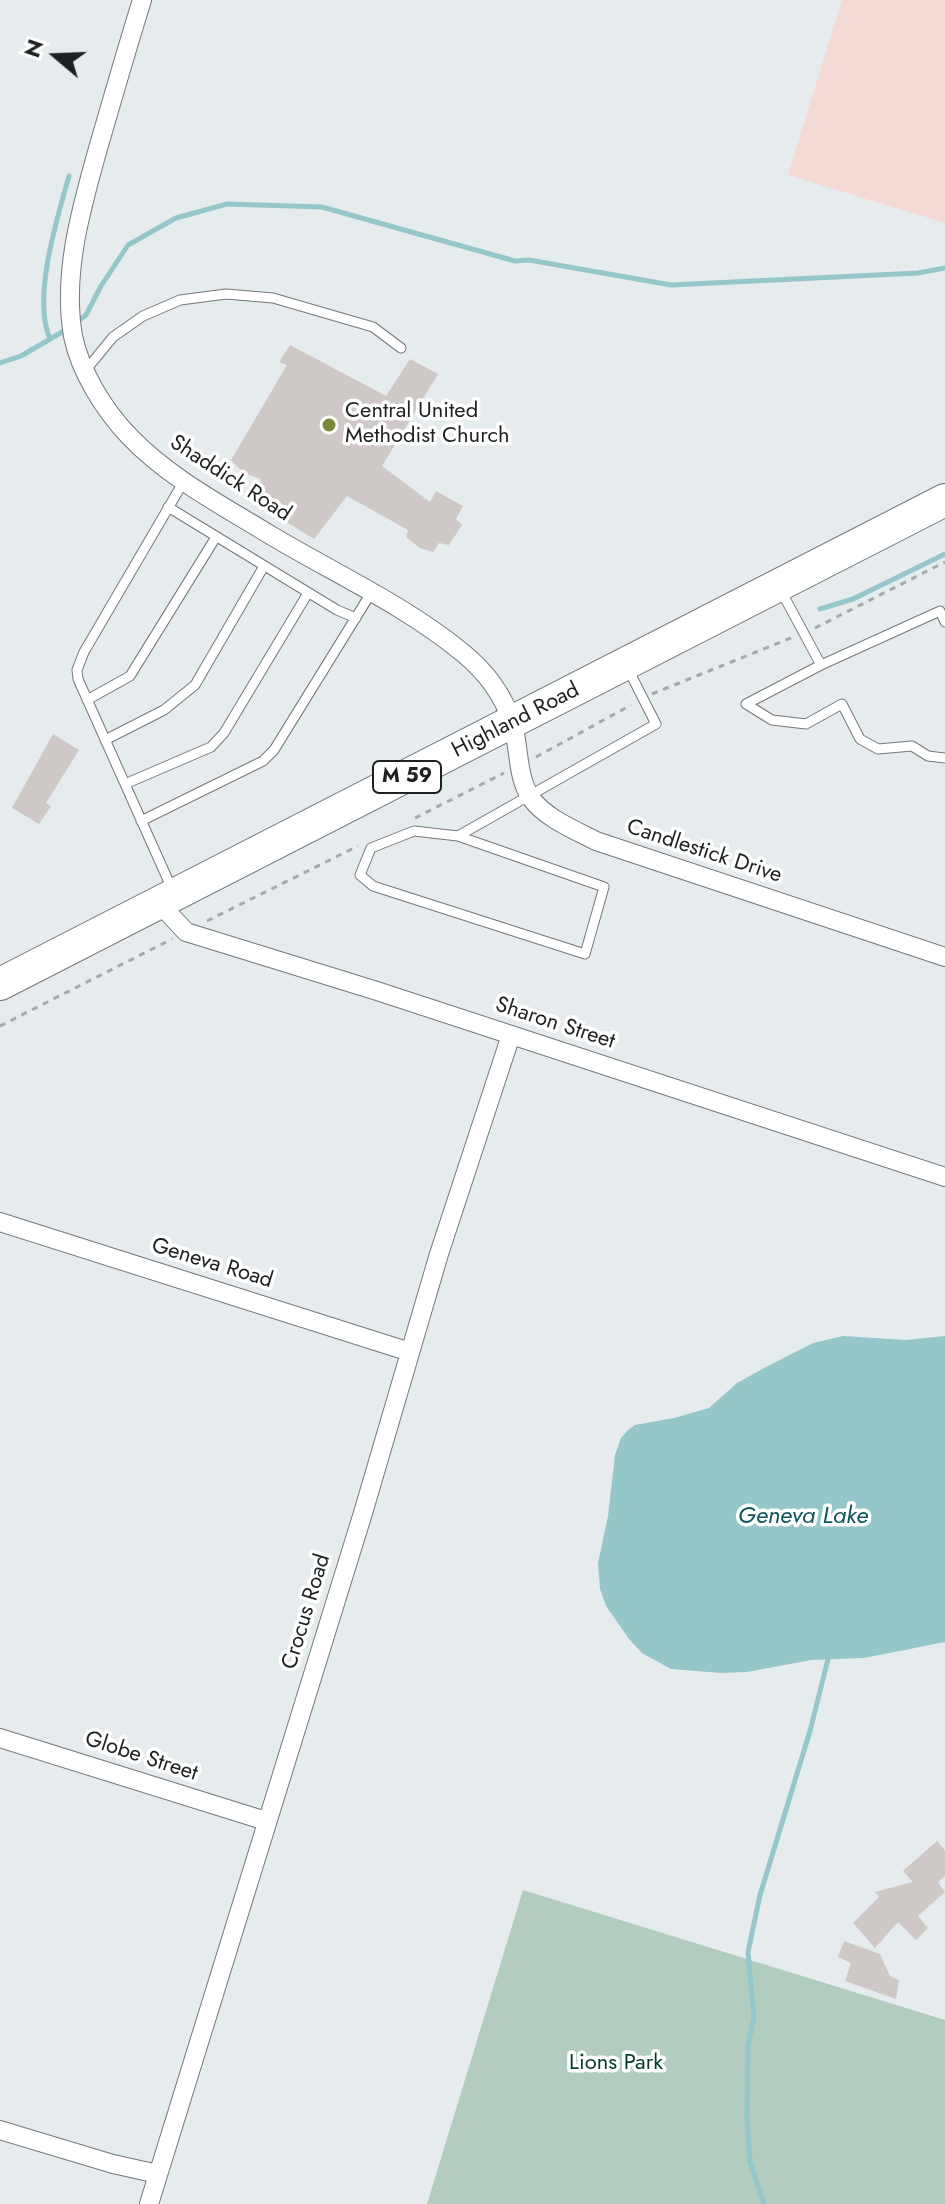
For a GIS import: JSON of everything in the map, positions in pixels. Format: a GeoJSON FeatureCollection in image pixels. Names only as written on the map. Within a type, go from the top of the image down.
{"type":"FeatureCollection","features":[{"type":"Feature","properties":{"kind":"highway","name":"Highland Road"},"geometry":{"type":"LineString","coordinates":[[0,984],[945,500]]}},
{"type":"Feature","properties":{"kind":"street","name":"Shaddick Road"},"geometry":{"type":"LineString","coordinates":[[142,0],[82,204],[71,265],[70,308],[74,338],[85,371],[128,435],[166,470],[423,624],[464,654],[489,680],[512,723]]}},
{"type":"Feature","properties":{"kind":"street"},"geometry":{"type":"LineString","coordinates":[[512,723],[519,766],[530,797]]}},
{"type":"Feature","properties":{"kind":"street","name":"Candlestick Drive"},"geometry":{"type":"LineString","coordinates":[[530,797],[566,825],[596,841],[945,957]]}},
{"type":"Feature","properties":{"kind":"street","name":"Sharon Street"},"geometry":{"type":"LineString","coordinates":[[167,899],[186,932],[945,1177]]}},
{"type":"Feature","properties":{"kind":"street","name":"Crocus Road"},"geometry":{"type":"LineString","coordinates":[[149,2204],[363,1513],[439,1254],[511,1035]]}},
{"type":"Feature","properties":{"kind":"street","name":"Geneva Road"},"geometry":{"type":"LineString","coordinates":[[0,1222],[410,1352]]}},
{"type":"Feature","properties":{"kind":"street","name":"Globe Street"},"geometry":{"type":"LineString","coordinates":[[0,1738],[266,1821]]}},
{"type":"Feature","properties":{"kind":"street"},"geometry":{"type":"LineString","coordinates":[[0,2130],[113,2164],[158,2174]]}},
{"type":"Feature","properties":{"kind":"lane"},"geometry":{"type":"LineString","coordinates":[[85,371],[113,337],[143,316],[180,300],[226,294],[273,298],[373,327],[401,348]]}},
{"type":"Feature","properties":{"kind":"lane"},"geometry":{"type":"LineString","coordinates":[[167,899],[141,821],[87,700],[77,670],[84,652],[184,481]]}},
{"type":"Feature","properties":{"kind":"lane"},"geometry":{"type":"LineString","coordinates":[[168,507],[308,593],[356,618]]}},
{"type":"Feature","properties":{"kind":"lane"},"geometry":{"type":"LineString","coordinates":[[87,700],[130,676],[216,537]]}},
{"type":"Feature","properties":{"kind":"lane"},"geometry":{"type":"LineString","coordinates":[[105,740],[164,710],[195,685],[264,566]]}},
{"type":"Feature","properties":{"kind":"lane"},"geometry":{"type":"LineString","coordinates":[[779,586],[821,665]]}},
{"type":"Feature","properties":{"kind":"lane"},"geometry":{"type":"LineString","coordinates":[[125,784],[211,747],[224,733],[308,593]]}},
{"type":"Feature","properties":{"kind":"lane"},"geometry":{"type":"LineString","coordinates":[[141,821],[263,761],[274,750],[371,593]]}},
{"type":"Feature","properties":{"kind":"lane"},"geometry":{"type":"LineString","coordinates":[[945,622],[940,611],[821,665],[746,704],[772,720],[806,724],[842,704],[860,739],[878,749],[912,746],[928,756],[945,758]]}},
{"type":"Feature","properties":{"kind":"lane"},"geometry":{"type":"LineString","coordinates":[[458,836],[604,887],[585,954],[373,886],[360,875],[371,848],[414,831],[458,836],[656,724],[626,664]]}},
{"type":"Feature","properties":{"kind":"path"},"geometry":{"type":"LineString","coordinates":[[408,821],[519,766],[658,690],[804,633],[945,562]]}},
{"type":"Feature","properties":{"kind":"path"},"geometry":{"type":"LineString","coordinates":[[0,1026],[366,842]]}},
{"type":"Feature","properties":{"kind":"shaded area"},"geometry":{"type":"Polygon","coordinates":[[[842,0],[945,0],[945,223],[788,175],[842,0]]]}},
{"type":"Feature","properties":{"kind":"green space","name":"Lions Park"},"geometry":{"type":"Polygon","coordinates":[[[523,1890],[945,2020],[945,2204],[427,2204],[523,1890]]]}},
{"type":"Feature","properties":{"kind":"water","name":"Geneva Lake"},"geometry":{"type":"Polygon","coordinates":[[[843,1336],[906,1340],[945,1336],[945,1642],[864,1658],[811,1660],[747,1672],[721,1673],[671,1669],[642,1653],[606,1606],[600,1589],[598,1563],[608,1516],[615,1455],[621,1438],[635,1425],[709,1408],[737,1383],[766,1367],[813,1343],[843,1336]]]}},
{"type":"Feature","properties":{"kind":"building","name":"Central United Methodist Church"},"geometry":{"type":"Polygon","coordinates":[[[290,345],[386,396],[410,359],[438,374],[382,466],[430,502],[436,491],[463,506],[456,519],[462,525],[449,545],[439,543],[433,552],[420,548],[406,537],[408,530],[347,496],[314,539],[249,499],[261,479],[244,473],[231,460],[287,365],[279,362],[290,345]]]}},
{"type":"Feature","properties":{"kind":"building"},"geometry":{"type":"Polygon","coordinates":[[[53,734],[79,750],[46,803],[51,806],[39,824],[12,808],[53,734]]]}},
{"type":"Feature","properties":{"kind":"building"},"geometry":{"type":"Polygon","coordinates":[[[937,1841],[945,1850],[945,1876],[938,1882],[945,1892],[918,1916],[928,1928],[916,1940],[898,1922],[875,1948],[853,1923],[879,1897],[875,1892],[913,1882],[903,1871],[937,1841]]]}},
{"type":"Feature","properties":{"kind":"building"},"geometry":{"type":"Polygon","coordinates":[[[844,1941],[880,1954],[890,1976],[899,1980],[896,1999],[845,1981],[851,1963],[838,1957],[844,1941]]]}},
{"type":"Feature","properties":{"kind":"waterway"},"geometry":{"type":"LineString","coordinates":[[50,339],[45,322],[45,281],[69,176]]}},
{"type":"Feature","properties":{"kind":"waterway"},"geometry":{"type":"LineString","coordinates":[[77,322],[86,315],[128,245],[176,218],[227,204],[322,207],[515,261],[529,260],[671,285],[918,273],[945,268]]}},
{"type":"Feature","properties":{"kind":"waterway"},"geometry":{"type":"LineString","coordinates":[[0,363],[21,356],[69,328]]}},
{"type":"Feature","properties":{"kind":"waterway"},"geometry":{"type":"LineString","coordinates":[[820,609],[853,599],[945,554]]}},
{"type":"Feature","properties":{"kind":"waterway"},"geometry":{"type":"LineString","coordinates":[[764,2204],[750,2162],[747,2119],[748,2045],[754,2017],[748,1952],[760,1895],[810,1731],[828,1659]]}},
{"type":"Feature","properties":{"kind":"place","name":"Central United Methodist Church"},"geometry":{"type":"Point","coordinates":[329,425]}}]}
